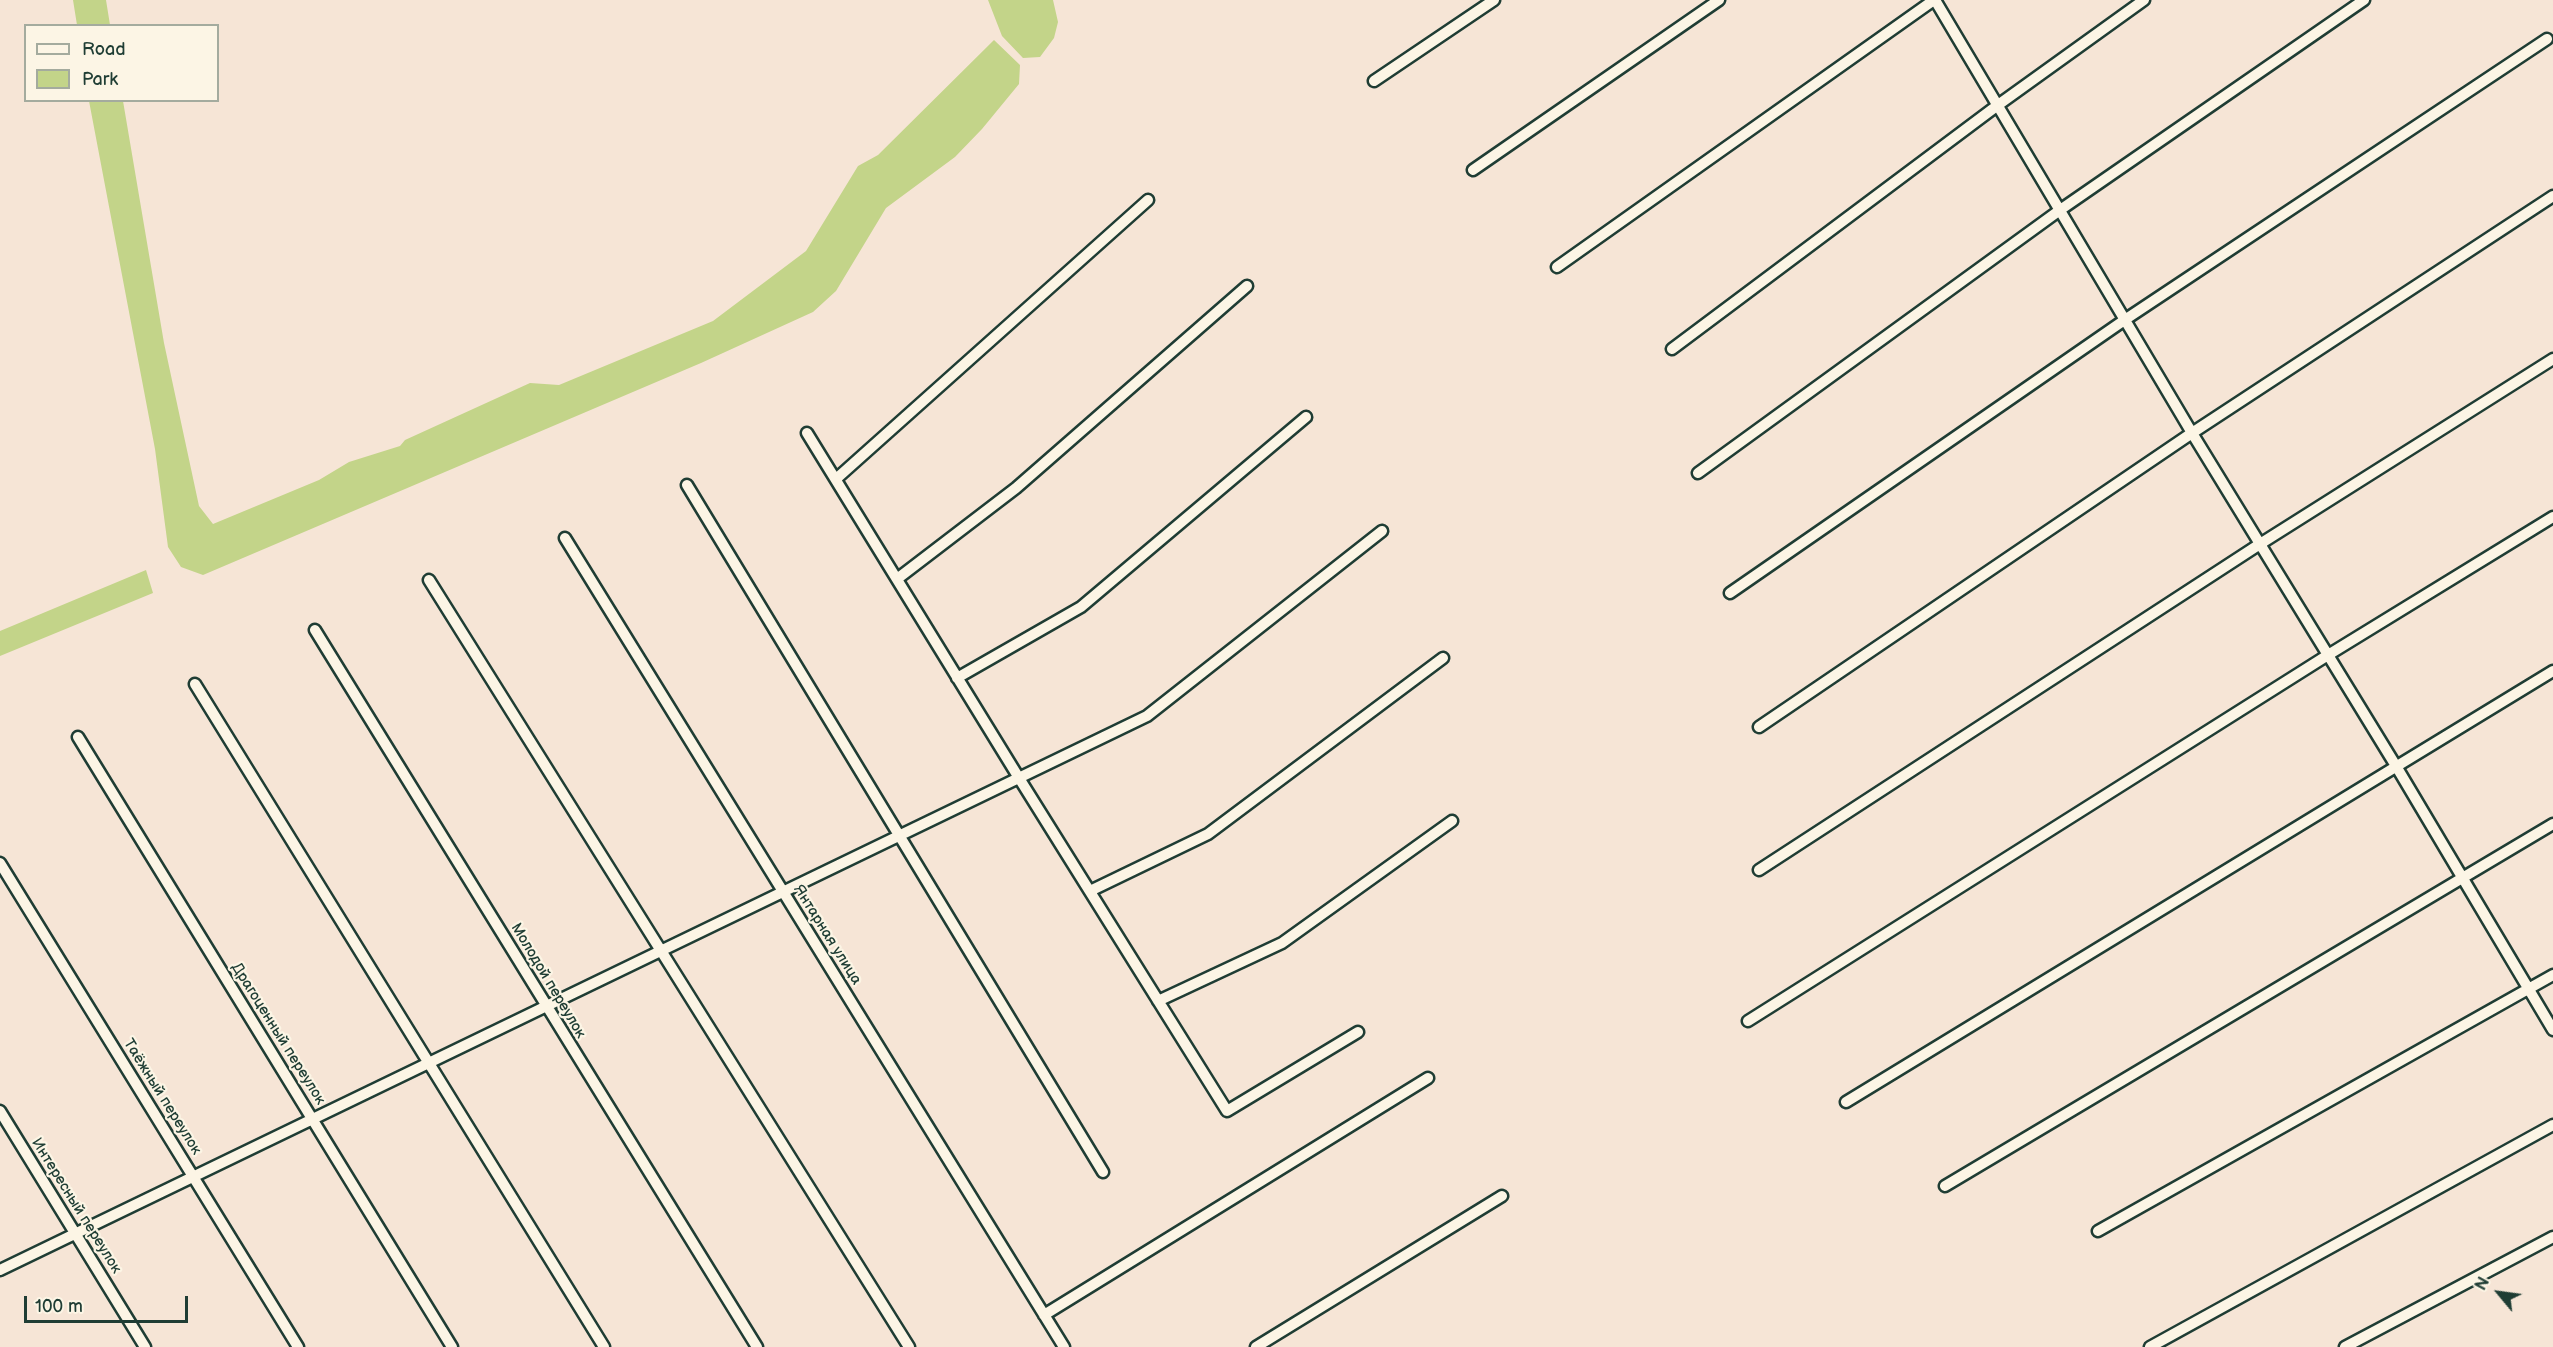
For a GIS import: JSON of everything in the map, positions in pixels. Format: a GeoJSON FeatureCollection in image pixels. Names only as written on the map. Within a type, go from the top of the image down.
{"type":"FeatureCollection","features":[{"type":"Feature","properties":{"kind":"street"},"geometry":{"type":"LineString","coordinates":[[1374,81],[1494,0]]}},
{"type":"Feature","properties":{"kind":"street"},"geometry":{"type":"LineString","coordinates":[[1473,170],[1719,0]]}},
{"type":"Feature","properties":{"kind":"street"},"geometry":{"type":"LineString","coordinates":[[1557,267],[1935,0],[2192,433],[2396,766],[2553,1029]]}},
{"type":"Feature","properties":{"kind":"street"},"geometry":{"type":"LineString","coordinates":[[1672,349],[1998,105],[2144,0]]}},
{"type":"Feature","properties":{"kind":"street"},"geometry":{"type":"LineString","coordinates":[[1698,473],[2060,210],[2364,0]]}},
{"type":"Feature","properties":{"kind":"street"},"geometry":{"type":"LineString","coordinates":[[1730,593],[2126,319],[2547,39]]}},
{"type":"Feature","properties":{"kind":"street"},"geometry":{"type":"LineString","coordinates":[[1759,727],[2192,433],[2553,196]]}},
{"type":"Feature","properties":{"kind":"street"},"geometry":{"type":"LineString","coordinates":[[836,479],[1148,200]]}},
{"type":"Feature","properties":{"kind":"street"},"geometry":{"type":"LineString","coordinates":[[897,579],[1016,488],[1247,286]]}},
{"type":"Feature","properties":{"kind":"street"},"geometry":{"type":"LineString","coordinates":[[1759,870],[2260,544],[2553,359]]}},
{"type":"Feature","properties":{"kind":"street"},"geometry":{"type":"LineString","coordinates":[[957,678],[1081,607],[1306,417]]}},
{"type":"Feature","properties":{"kind":"street"},"geometry":{"type":"LineString","coordinates":[[807,433],[1227,1111],[1358,1032]]}},
{"type":"Feature","properties":{"kind":"street"},"geometry":{"type":"LineString","coordinates":[[687,485],[1103,1172]]}},
{"type":"Feature","properties":{"kind":"street"},"geometry":{"type":"LineString","coordinates":[[1748,1021],[2328,655],[2553,517]]}},
{"type":"Feature","properties":{"kind":"street"},"geometry":{"type":"LineString","coordinates":[[0,1269],[194,1178],[660,950],[1147,716],[1382,531]]}},
{"type":"Feature","properties":{"kind":"street","name":"Янтарная улица"},"geometry":{"type":"LineString","coordinates":[[565,538],[1064,1347]]}},
{"type":"Feature","properties":{"kind":"street"},"geometry":{"type":"LineString","coordinates":[[429,580],[909,1347]]}},
{"type":"Feature","properties":{"kind":"street","name":"Молодой переулок"},"geometry":{"type":"LineString","coordinates":[[315,630],[757,1347]]}},
{"type":"Feature","properties":{"kind":"street"},"geometry":{"type":"LineString","coordinates":[[1090,891],[1208,834],[1443,658]]}},
{"type":"Feature","properties":{"kind":"street"},"geometry":{"type":"LineString","coordinates":[[1846,1102],[2553,671]]}},
{"type":"Feature","properties":{"kind":"street"},"geometry":{"type":"LineString","coordinates":[[195,684],[604,1347]]}},
{"type":"Feature","properties":{"kind":"street","name":"Драгоценный переулок"},"geometry":{"type":"LineString","coordinates":[[78,736],[452,1347]]}},
{"type":"Feature","properties":{"kind":"street"},"geometry":{"type":"LineString","coordinates":[[1158,1001],[1282,944],[1452,821]]}},
{"type":"Feature","properties":{"kind":"street"},"geometry":{"type":"LineString","coordinates":[[1946,1185],[2553,824]]}},
{"type":"Feature","properties":{"kind":"street","name":"Таёжный переулок"},"geometry":{"type":"LineString","coordinates":[[0,863],[298,1347]]}},
{"type":"Feature","properties":{"kind":"street"},"geometry":{"type":"LineString","coordinates":[[2098,1231],[2553,975]]}},
{"type":"Feature","properties":{"kind":"street"},"geometry":{"type":"LineString","coordinates":[[1044,1316],[1428,1078]]}},
{"type":"Feature","properties":{"kind":"street","name":"Интересный переулок"},"geometry":{"type":"LineString","coordinates":[[0,1111],[145,1347]]}},
{"type":"Feature","properties":{"kind":"street"},"geometry":{"type":"LineString","coordinates":[[2150,1347],[2553,1125]]}},
{"type":"Feature","properties":{"kind":"street"},"geometry":{"type":"LineString","coordinates":[[1256,1347],[1502,1196]]}},
{"type":"Feature","properties":{"kind":"street"},"geometry":{"type":"LineString","coordinates":[[2345,1347],[2553,1237]]}},
{"type":"Feature","properties":{"kind":"green space"},"geometry":{"type":"Polygon","coordinates":[[[73,0],[106,0],[110,24],[77,24],[73,0]]]}},
{"type":"Feature","properties":{"kind":"green space"},"geometry":{"type":"Polygon","coordinates":[[[988,0],[1053,0],[1058,22],[1054,38],[1040,57],[1023,58],[1002,36],[988,0]]]}},
{"type":"Feature","properties":{"kind":"green space"},"geometry":{"type":"Polygon","coordinates":[[[994,40],[1020,65],[1019,84],[982,129],[955,157],[886,208],[836,291],[813,312],[701,363],[203,575],[181,567],[168,547],[155,449],[89,102],[123,102],[164,343],[199,506],[213,524],[319,480],[349,462],[400,446],[405,440],[530,383],[559,385],[713,321],[806,251],[858,166],[878,155],[994,40]]]}},
{"type":"Feature","properties":{"kind":"green space"},"geometry":{"type":"Polygon","coordinates":[[[146,570],[153,593],[0,656],[0,631],[146,570]]]}}]}
